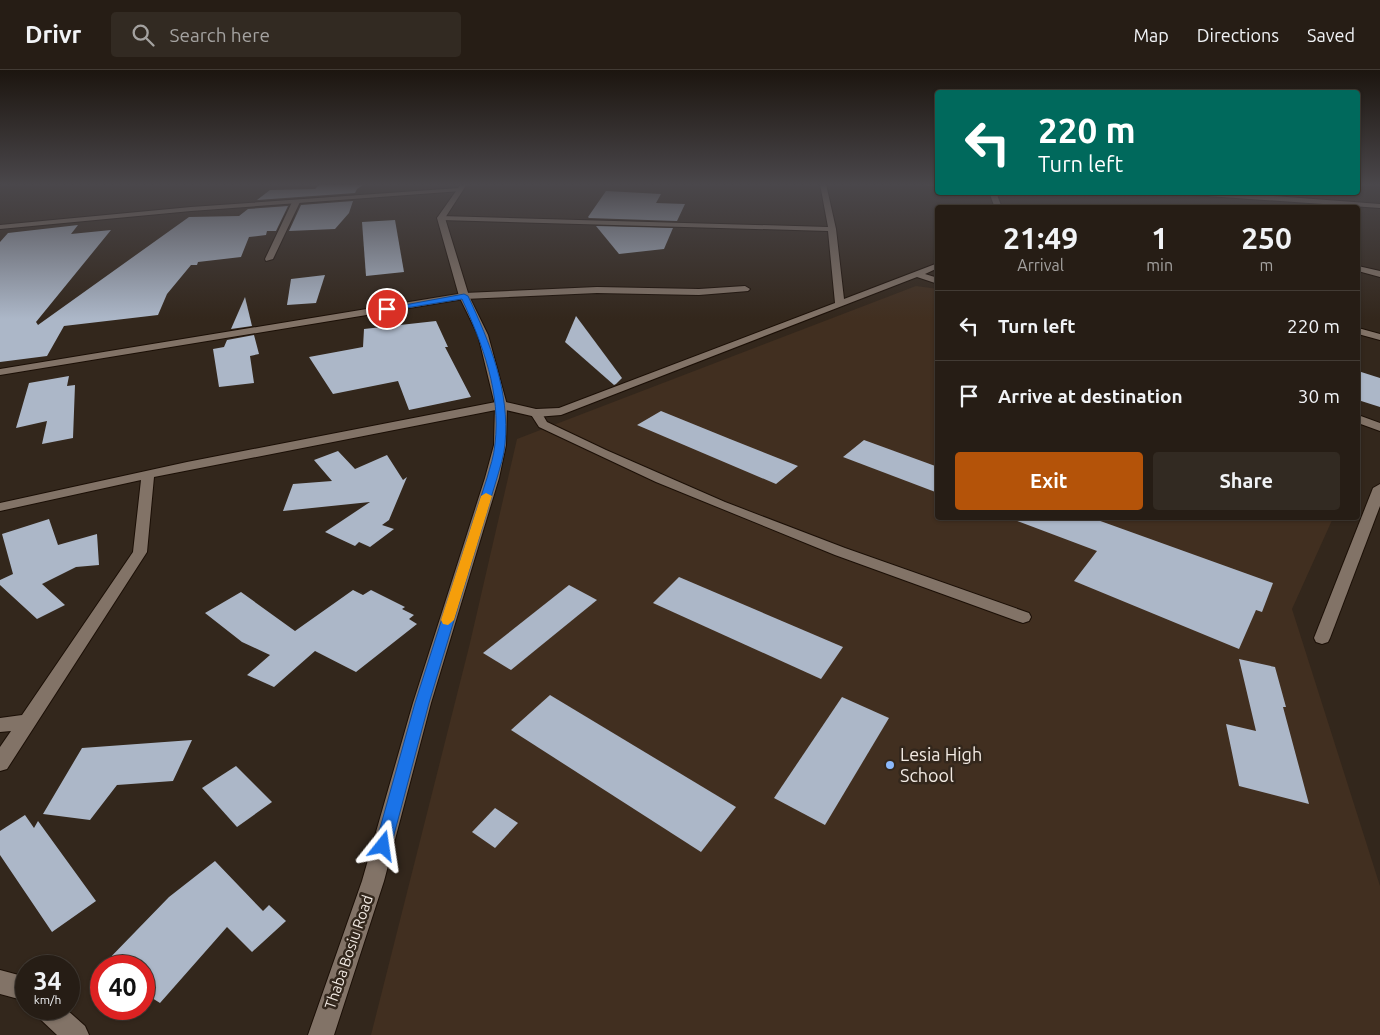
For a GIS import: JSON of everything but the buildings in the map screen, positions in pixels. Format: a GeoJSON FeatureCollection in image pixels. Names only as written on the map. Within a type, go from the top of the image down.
{"type":"FeatureCollection","features":[{"type":"Feature","properties":{"kind":"street"},"geometry":{"type":"LineString","coordinates":[[269,258],[283,229]]}},
{"type":"Feature","properties":{"kind":"street","name":"Thaba Bosiu Road"},"geometry":{"type":"LineString","coordinates":[[321,1035],[373,881],[422,703],[492,478],[500,445],[501,405],[493,370],[482,335],[464,296],[444,229]]}},
{"type":"Feature","properties":{"kind":"street"},"geometry":{"type":"LineString","coordinates":[[832,229],[840,304]]}},
{"type":"Feature","properties":{"kind":"street"},"geometry":{"type":"LineString","coordinates":[[0,507],[148,474],[501,405],[536,413],[561,411],[935,266]]}},
{"type":"Feature","properties":{"kind":"street"},"geometry":{"type":"LineString","coordinates":[[1360,269],[1380,274]]}},
{"type":"Feature","properties":{"kind":"street"},"geometry":{"type":"LineString","coordinates":[[916,274],[935,280]]}},
{"type":"Feature","properties":{"kind":"street"},"geometry":{"type":"LineString","coordinates":[[0,372],[464,296],[537,291],[700,292],[745,289]]}},
{"type":"Feature","properties":{"kind":"street"},"geometry":{"type":"LineString","coordinates":[[1360,332],[1380,337]]}},
{"type":"Feature","properties":{"kind":"street"},"geometry":{"type":"LineString","coordinates":[[536,413],[543,424],[703,499],[826,548],[1023,617]]}},
{"type":"Feature","properties":{"kind":"street"},"geometry":{"type":"LineString","coordinates":[[1360,420],[1380,426]]}},
{"type":"Feature","properties":{"kind":"street"},"geometry":{"type":"LineString","coordinates":[[0,763],[140,552],[148,474]]}},
{"type":"Feature","properties":{"kind":"street"},"geometry":{"type":"LineString","coordinates":[[1322,638],[1380,488]]}},
{"type":"Feature","properties":{"kind":"street"},"geometry":{"type":"LineString","coordinates":[[0,725],[28,721]]}},
{"type":"Feature","properties":{"kind":"street"},"geometry":{"type":"LineString","coordinates":[[0,982],[15,986]]}},
{"type":"Feature","properties":{"kind":"street"},"geometry":{"type":"LineString","coordinates":[[60,1020],[76,1035]]}},
{"type":"Feature","properties":{"kind":"shaded area","name":"Lesia High School"},"geometry":{"type":"Polygon","coordinates":[[[916,286],[935,289],[935,520],[1332,520],[1292,609],[1380,886],[1380,1035],[371,1035],[470,643],[517,439],[916,286]]]}},
{"type":"Feature","properties":{"kind":"slow traffic"},"geometry":{"type":"LineString","coordinates":[[448,620],[486,496]]}},
{"type":"Feature","properties":{"kind":"place","name":"Lesia High School"},"geometry":{"type":"Point","coordinates":[890,765]}},
{"type":"Feature","properties":{"kind":"route"},"geometry":{"type":"LineString","coordinates":[[383,846],[422,703],[492,478],[500,445],[501,405],[482,335],[464,296],[387,309]]}}]}
